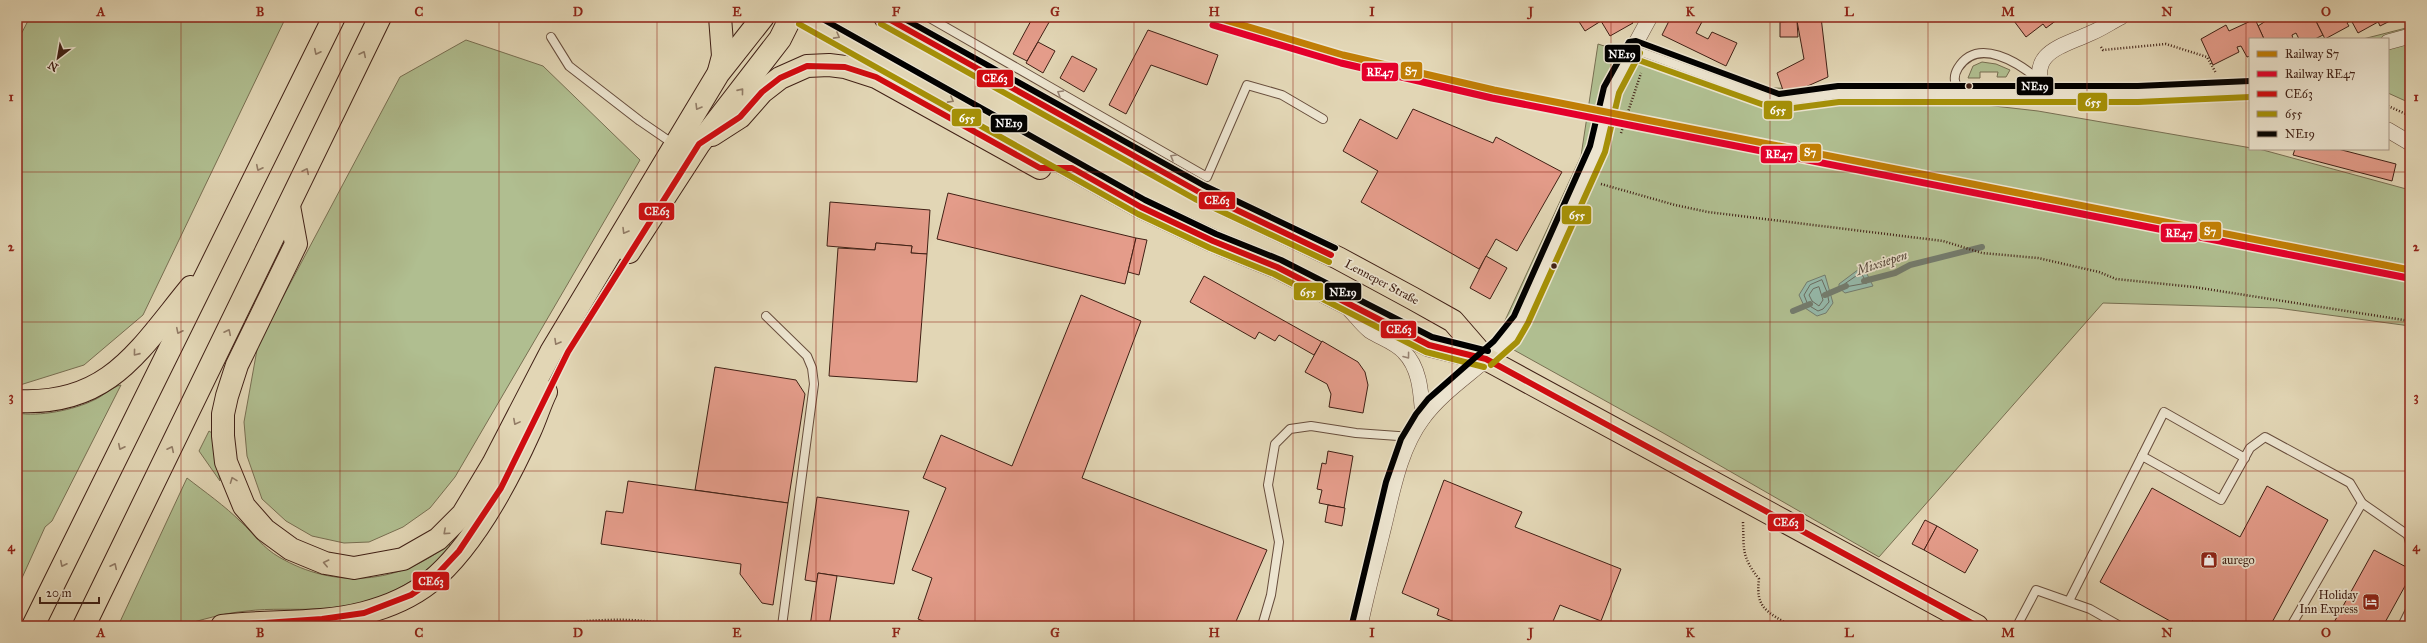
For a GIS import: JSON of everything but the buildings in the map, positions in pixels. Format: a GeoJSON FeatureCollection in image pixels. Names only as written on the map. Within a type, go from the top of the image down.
{"type":"FeatureCollection","features":[{"type":"Feature","properties":{"kind":"main road"},"geometry":{"type":"LineString","coordinates":[[32,626],[334,17]]}},
{"type":"Feature","properties":{"kind":"main road"},"geometry":{"type":"LineString","coordinates":[[84,626],[380,17]]}},
{"type":"Feature","properties":{"kind":"main road"},"geometry":{"type":"LineString","coordinates":[[718,74],[723,56],[720,17]]}},
{"type":"Feature","properties":{"kind":"main road"},"geometry":{"type":"LineString","coordinates":[[289,206],[296,244],[237,365],[227,396],[223,414],[222,436],[226,462],[244,506],[261,526],[276,539],[304,556],[325,563],[354,568],[369,567],[402,559],[419,552],[438,539],[463,514],[493,464],[551,352],[718,74],[763,17]]}},
{"type":"Feature","properties":{"kind":"main road"},"geometry":{"type":"LineString","coordinates":[[222,626],[322,620],[364,613],[411,595],[430,582],[447,565],[478,525],[501,488],[568,352],[699,144],[780,39],[791,17]]}},
{"type":"Feature","properties":{"kind":"main road","name":"Lenneper Straße"},"geometry":{"type":"LineString","coordinates":[[803,17],[1072,168],[1173,222],[1277,267],[1429,345],[1486,359],[1977,626]]}},
{"type":"Feature","properties":{"kind":"main road","name":"Lenneper Straße"},"geometry":{"type":"LineString","coordinates":[[885,17],[1199,192],[1338,258],[1453,321],[1486,359]]}},
{"type":"Feature","properties":{"kind":"main road"},"geometry":{"type":"LineString","coordinates":[[699,144],[740,117],[762,92],[780,78],[807,66],[829,65],[845,67],[876,77],[1040,168],[1072,168]]}},
{"type":"Feature","properties":{"kind":"main road"},"geometry":{"type":"LineString","coordinates":[[17,401],[59,399],[86,391],[110,378],[129,362],[215,258]]}},
{"type":"Feature","properties":{"kind":"street"},"geometry":{"type":"LineString","coordinates":[[1360,626],[1395,480],[1412,437],[1423,418],[1454,386],[1511,337],[1522,320],[1598,149],[1611,90],[1650,17]]}},
{"type":"Feature","properties":{"kind":"street"},"geometry":{"type":"LineString","coordinates":[[2042,86],[2041,64],[2051,50],[2091,33],[2121,17]]}},
{"type":"Feature","properties":{"kind":"street"},"geometry":{"type":"LineString","coordinates":[[2389,42],[2410,36]]}},
{"type":"Feature","properties":{"kind":"street"},"geometry":{"type":"LineString","coordinates":[[1961,94],[2042,86],[2138,94],[2249,89]]}},
{"type":"Feature","properties":{"kind":"street"},"geometry":{"type":"LineString","coordinates":[[2389,131],[2410,143]]}},
{"type":"Feature","properties":{"kind":"street"},"geometry":{"type":"LineString","coordinates":[[1339,298],[1369,330],[1394,344],[1410,359],[1416,372],[1421,393],[1423,418]]}},
{"type":"Feature","properties":{"kind":"lane"},"geometry":{"type":"LineString","coordinates":[[928,17],[1207,177],[1247,85],[1282,95],[1323,119]]}},
{"type":"Feature","properties":{"kind":"lane"},"geometry":{"type":"LineString","coordinates":[[552,37],[570,66],[640,121],[676,145]]}},
{"type":"Feature","properties":{"kind":"lane"},"geometry":{"type":"LineString","coordinates":[[1633,49],[1778,102],[1838,94],[1961,94]]}},
{"type":"Feature","properties":{"kind":"lane"},"geometry":{"type":"LineString","coordinates":[[1961,94],[1955,84],[1955,76],[1962,63],[1970,56],[1981,54],[1993,54],[2014,61],[2042,86]]}},
{"type":"Feature","properties":{"kind":"lane"},"geometry":{"type":"LineString","coordinates":[[766,316],[807,356],[812,368],[814,384],[782,626]]}},
{"type":"Feature","properties":{"kind":"lane"},"geometry":{"type":"LineString","coordinates":[[2069,601],[2164,412],[2245,458]]}},
{"type":"Feature","properties":{"kind":"lane"},"geometry":{"type":"LineString","coordinates":[[1262,626],[1272,595],[1279,542],[1268,485],[1274,444],[1290,429],[1311,426],[1356,433],[1412,437]]}},
{"type":"Feature","properties":{"kind":"lane"},"geometry":{"type":"LineString","coordinates":[[2142,456],[2221,500],[2250,448],[2264,437],[2350,482],[2362,503],[2408,535],[2410,543]]}},
{"type":"Feature","properties":{"kind":"lane"},"geometry":{"type":"LineString","coordinates":[[2291,626],[2362,503]]}},
{"type":"Feature","properties":{"kind":"lane"},"geometry":{"type":"LineString","coordinates":[[2017,626],[2036,590],[2090,609],[2120,626]]}},
{"type":"Feature","properties":{"kind":"lane"},"geometry":{"type":"LineString","coordinates":[[2402,626],[2410,610]]}},
{"type":"Feature","properties":{"kind":"path"},"geometry":{"type":"LineString","coordinates":[[2091,33],[2104,50],[2166,44],[2207,57],[2226,90]]}},
{"type":"Feature","properties":{"kind":"path"},"geometry":{"type":"LineString","coordinates":[[1620,139],[1641,74]]}},
{"type":"Feature","properties":{"kind":"path"},"geometry":{"type":"LineString","coordinates":[[2389,106],[2410,116]]}},
{"type":"Feature","properties":{"kind":"path"},"geometry":{"type":"LineString","coordinates":[[1594,182],[1675,205],[1708,212],[1943,241],[1982,253],[2038,258],[2099,272],[2116,279],[2194,287],[2410,321]]}},
{"type":"Feature","properties":{"kind":"path"},"geometry":{"type":"LineString","coordinates":[[1743,543],[1746,563],[1759,579],[1757,594],[1766,611],[1786,625],[1791,626]]}},
{"type":"Feature","properties":{"kind":"path"},"geometry":{"type":"LineString","coordinates":[[539,626],[587,620],[661,623],[674,626]]}},
{"type":"Feature","properties":{"kind":"shaded area"},"geometry":{"type":"Polygon","coordinates":[[[30,17],[286,17],[143,315],[84,365],[20,385],[17,384],[17,42],[30,17]]]}},
{"type":"Feature","properties":{"kind":"shaded area"},"geometry":{"type":"Polygon","coordinates":[[[2410,27],[2410,103],[2389,93],[2389,38],[2367,38],[2410,27]]]}},
{"type":"Feature","properties":{"kind":"shaded area"},"geometry":{"type":"Polygon","coordinates":[[[466,40],[543,66],[640,160],[455,477],[430,508],[403,527],[369,542],[344,543],[312,536],[286,521],[262,499],[247,456],[244,422],[258,344],[400,77],[466,40]]]}},
{"type":"Feature","properties":{"kind":"shaded area"},"geometry":{"type":"Polygon","coordinates":[[[1598,44],[1728,86],[1870,92],[2038,111],[2249,148],[2249,150],[2263,150],[2410,190],[2410,326],[2277,308],[2103,303],[1879,557],[1665,434],[1496,340],[1581,156],[1598,44]]]}},
{"type":"Feature","properties":{"kind":"shaded area"},"geometry":{"type":"Polygon","coordinates":[[[1982,62],[1996,64],[2010,70],[2006,77],[1997,77],[1998,72],[1980,72],[1980,78],[1968,78],[1973,66],[1982,62]]]}},
{"type":"Feature","properties":{"kind":"shaded area"},"geometry":{"type":"Polygon","coordinates":[[[121,385],[52,521],[45,527],[17,589],[17,413],[36,414],[67,410],[86,404],[121,385]]]}},
{"type":"Feature","properties":{"kind":"shaded area"},"geometry":{"type":"Polygon","coordinates":[[[209,431],[212,433],[220,481],[199,451],[209,431]]]}},
{"type":"Feature","properties":{"kind":"shaded area"},"geometry":{"type":"Polygon","coordinates":[[[187,478],[228,510],[273,553],[300,568],[322,575],[344,578],[366,578],[388,574],[409,568],[430,557],[449,544],[451,547],[422,574],[406,584],[374,599],[356,604],[317,609],[238,612],[172,627],[157,628],[118,626],[187,478]]]}},
{"type":"Feature","properties":{"kind":"water"},"geometry":{"type":"Polygon","coordinates":[[[1863,266],[1873,286],[1845,293],[1839,288],[1839,284],[1863,266]]]}},
{"type":"Feature","properties":{"kind":"water"},"geometry":{"type":"Polygon","coordinates":[[[1825,275],[1833,303],[1826,313],[1817,316],[1805,308],[1799,295],[1807,282],[1825,275]]]}},
{"type":"Feature","properties":{"kind":"waterway","name":"Mixsiepen"},"geometry":{"type":"LineString","coordinates":[[1864,281],[1895,273],[1910,265],[1982,247]]}},
{"type":"Feature","properties":{"kind":"waterway","name":"Mixsiepen"},"geometry":{"type":"LineString","coordinates":[[1825,295],[1846,286]]}},
{"type":"Feature","properties":{"kind":"waterway","name":"Mixsiepen"},"geometry":{"type":"LineString","coordinates":[[1793,311],[1810,304]]}},
{"type":"Feature","properties":{"kind":"rail line","name":"S7"},"geometry":{"type":"LineString","coordinates":[[1215,17],[1343,55],[1494,90],[2410,270]]}},
{"type":"Feature","properties":{"kind":"rail line","name":"RE47"},"geometry":{"type":"LineString","coordinates":[[1213,25],[1341,63],[1492,98],[2408,278]]}},
{"type":"Feature","properties":{"kind":"transit line","name":"NE19"},"geometry":{"type":"LineString","coordinates":[[819,17],[1145,200],[1216,234],[1281,260],[1432,337],[1488,351]]}},
{"type":"Feature","properties":{"kind":"transit line","name":"CE63"},"geometry":{"type":"LineString","coordinates":[[885,17],[1199,192],[1331,255]]}},
{"type":"Feature","properties":{"kind":"transit line","name":"NE19"},"geometry":{"type":"LineString","coordinates":[[901,17],[1203,185],[1335,248]]}},
{"type":"Feature","properties":{"kind":"transit line","name":"655"},"geometry":{"type":"LineString","coordinates":[[799,24],[1138,214],[1210,248],[1274,274],[1426,352],[1484,367]]}},
{"type":"Feature","properties":{"kind":"transit line","name":"655"},"geometry":{"type":"LineString","coordinates":[[881,24],[1195,199],[1329,262]]}},
{"type":"Feature","properties":{"kind":"transit line","name":"NE19"},"geometry":{"type":"LineString","coordinates":[[1352,624],[1386,482],[1401,439],[1416,414],[1428,399],[1494,341],[1514,316],[1590,146],[1604,87],[1629,42],[1636,41],[1779,94],[1838,86],[2138,86],[2249,81]]}},
{"type":"Feature","properties":{"kind":"transit line","name":"655"},"geometry":{"type":"LineString","coordinates":[[1491,365],[1517,342],[1528,323],[1605,152],[1619,93],[1640,53]]}},
{"type":"Feature","properties":{"kind":"transit line","name":"655"},"geometry":{"type":"LineString","coordinates":[[1630,57],[1778,110],[1839,102],[2138,102],[2249,97]]}},
{"type":"Feature","properties":{"kind":"transit line","name":"CE63"},"geometry":{"type":"LineString","coordinates":[[222,626],[322,619],[364,613],[411,595],[430,582],[459,551],[501,488],[568,352],[699,144],[740,117],[762,92],[780,78],[807,66],[845,67],[876,77],[1040,168],[1072,168],[1141,207],[1213,241],[1277,267],[1429,345],[1486,359],[1977,626]]}},
{"type":"Feature","properties":{"kind":"place","name":"aurego"},"geometry":{"type":"Point","coordinates":[2209,560]}},
{"type":"Feature","properties":{"kind":"place","name":"Holiday Inn Express"},"geometry":{"type":"Point","coordinates":[2371,602]}}]}
